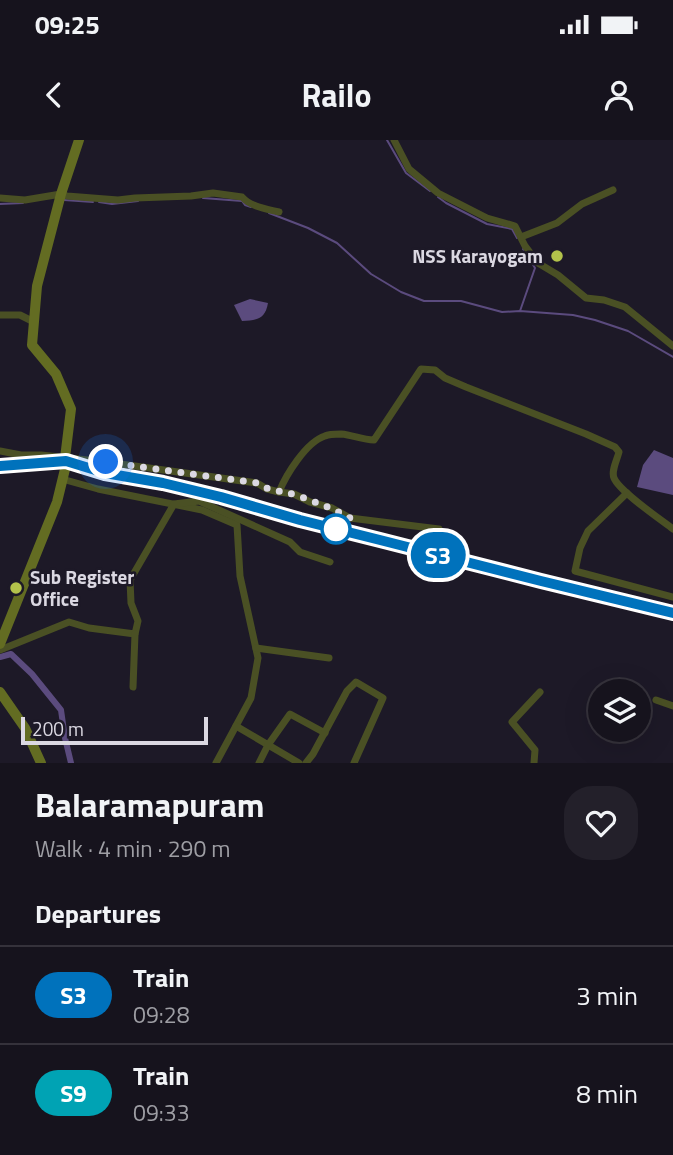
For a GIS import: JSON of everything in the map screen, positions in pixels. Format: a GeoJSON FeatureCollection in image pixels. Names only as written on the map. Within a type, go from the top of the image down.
{"type":"FeatureCollection","features":[{"type":"Feature","properties":{"kind":"main road"},"geometry":{"type":"LineString","coordinates":[[0,644],[5,618],[22,591],[57,502],[66,461],[71,409],[56,374],[33,345],[37,286],[61,194],[79,140]]}},
{"type":"Feature","properties":{"kind":"main road"},"geometry":{"type":"LineString","coordinates":[[0,692],[25,728],[41,763]]}},
{"type":"Feature","properties":{"kind":"street"},"geometry":{"type":"LineString","coordinates":[[394,140],[409,169],[438,192],[487,218],[515,226],[538,263],[586,298],[625,307],[673,346]]}},
{"type":"Feature","properties":{"kind":"street"},"geometry":{"type":"LineString","coordinates":[[521,237],[557,223],[582,204],[613,190]]}},
{"type":"Feature","properties":{"kind":"street"},"geometry":{"type":"LineString","coordinates":[[0,198],[25,200],[61,194],[118,200],[191,197],[213,193],[242,197],[252,205],[279,212]]}},
{"type":"Feature","properties":{"kind":"street"},"geometry":{"type":"LineString","coordinates":[[0,315],[20,315],[34,322]]}},
{"type":"Feature","properties":{"kind":"street"},"geometry":{"type":"LineString","coordinates":[[279,492],[310,445],[324,436],[343,434],[374,440],[421,369],[435,370],[445,378],[466,387],[615,447],[619,452],[612,476],[615,482],[673,529]]}},
{"type":"Feature","properties":{"kind":"street"},"geometry":{"type":"LineString","coordinates":[[0,451],[20,456],[65,457],[257,483],[267,489],[294,494],[332,508],[350,518],[439,529]]}},
{"type":"Feature","properties":{"kind":"street"},"geometry":{"type":"LineString","coordinates":[[62,480],[202,510],[237,525],[240,576],[258,658],[251,698],[216,763]]}},
{"type":"Feature","properties":{"kind":"street"},"geometry":{"type":"LineString","coordinates":[[627,493],[588,531],[580,548],[575,571],[673,597]]}},
{"type":"Feature","properties":{"kind":"street"},"geometry":{"type":"LineString","coordinates":[[174,505],[198,501],[290,542],[300,552],[330,562]]}},
{"type":"Feature","properties":{"kind":"street"},"geometry":{"type":"LineString","coordinates":[[133,687],[138,621],[131,603],[130,580],[174,505]]}},
{"type":"Feature","properties":{"kind":"street"},"geometry":{"type":"LineString","coordinates":[[0,650],[69,622],[89,628],[135,634]]}},
{"type":"Feature","properties":{"kind":"street"},"geometry":{"type":"LineString","coordinates":[[256,648],[329,658]]}},
{"type":"Feature","properties":{"kind":"street"},"geometry":{"type":"LineString","coordinates":[[306,763],[347,691],[356,682],[383,698],[354,763]]}},
{"type":"Feature","properties":{"kind":"street"},"geometry":{"type":"LineString","coordinates":[[534,763],[535,750],[512,722],[540,692]]}},
{"type":"Feature","properties":{"kind":"street"},"geometry":{"type":"LineString","coordinates":[[656,700],[673,705]]}},
{"type":"Feature","properties":{"kind":"street"},"geometry":{"type":"LineString","coordinates":[[259,763],[289,714],[325,733]]}},
{"type":"Feature","properties":{"kind":"street"},"geometry":{"type":"LineString","coordinates":[[236,726],[299,763]]}},
{"type":"Feature","properties":{"kind":"shaded area"},"geometry":{"type":"Polygon","coordinates":[[[250,299],[268,303],[267,308],[260,318],[242,321],[234,305],[250,299]]]}},
{"type":"Feature","properties":{"kind":"shaded area"},"geometry":{"type":"Polygon","coordinates":[[[654,450],[673,458],[673,495],[637,487],[643,465],[654,450]]]}},
{"type":"Feature","properties":{"kind":"waterway"},"geometry":{"type":"LineString","coordinates":[[387,140],[406,173],[430,191]]}},
{"type":"Feature","properties":{"kind":"waterway"},"geometry":{"type":"LineString","coordinates":[[438,197],[487,224],[512,229],[517,238]]}},
{"type":"Feature","properties":{"kind":"waterway"},"geometry":{"type":"LineString","coordinates":[[203,198],[242,201],[251,207]]}},
{"type":"Feature","properties":{"kind":"waterway"},"geometry":{"type":"LineString","coordinates":[[64,200],[93,202]]}},
{"type":"Feature","properties":{"kind":"waterway"},"geometry":{"type":"LineString","coordinates":[[99,202],[112,204],[138,201]]}},
{"type":"Feature","properties":{"kind":"waterway"},"geometry":{"type":"LineString","coordinates":[[0,204],[23,203]]}},
{"type":"Feature","properties":{"kind":"waterway"},"geometry":{"type":"LineString","coordinates":[[269,213],[337,243],[371,274],[401,292],[424,301],[461,301],[502,312],[573,315],[628,331],[673,357]]}},
{"type":"Feature","properties":{"kind":"waterway"},"geometry":{"type":"LineString","coordinates":[[520,311],[535,268],[523,249]]}},
{"type":"Feature","properties":{"kind":"waterway"},"geometry":{"type":"LineString","coordinates":[[0,657],[11,654],[32,674],[61,710],[71,763]]}},
{"type":"Feature","properties":{"kind":"railway"},"geometry":{"type":"LineString","coordinates":[[0,466],[67,461],[105,473],[221,497],[300,520],[673,613]]}},
{"type":"Feature","properties":{"kind":"train","name":"S3"},"geometry":{"type":"LineString","coordinates":[[0,466],[66,461],[105,473],[221,497],[300,520],[673,613]]}},
{"type":"Feature","properties":{"kind":"place","name":"NSS Karayogam"},"geometry":{"type":"Point","coordinates":[557,256]}},
{"type":"Feature","properties":{"kind":"place","name":"Sub Register Office"},"geometry":{"type":"Point","coordinates":[16,588]}},
{"type":"Feature","properties":{"kind":"route"},"geometry":{"type":"LineString","coordinates":[[106,462],[257,483],[267,489],[294,494],[332,508],[350,518],[336,529]]}}]}
